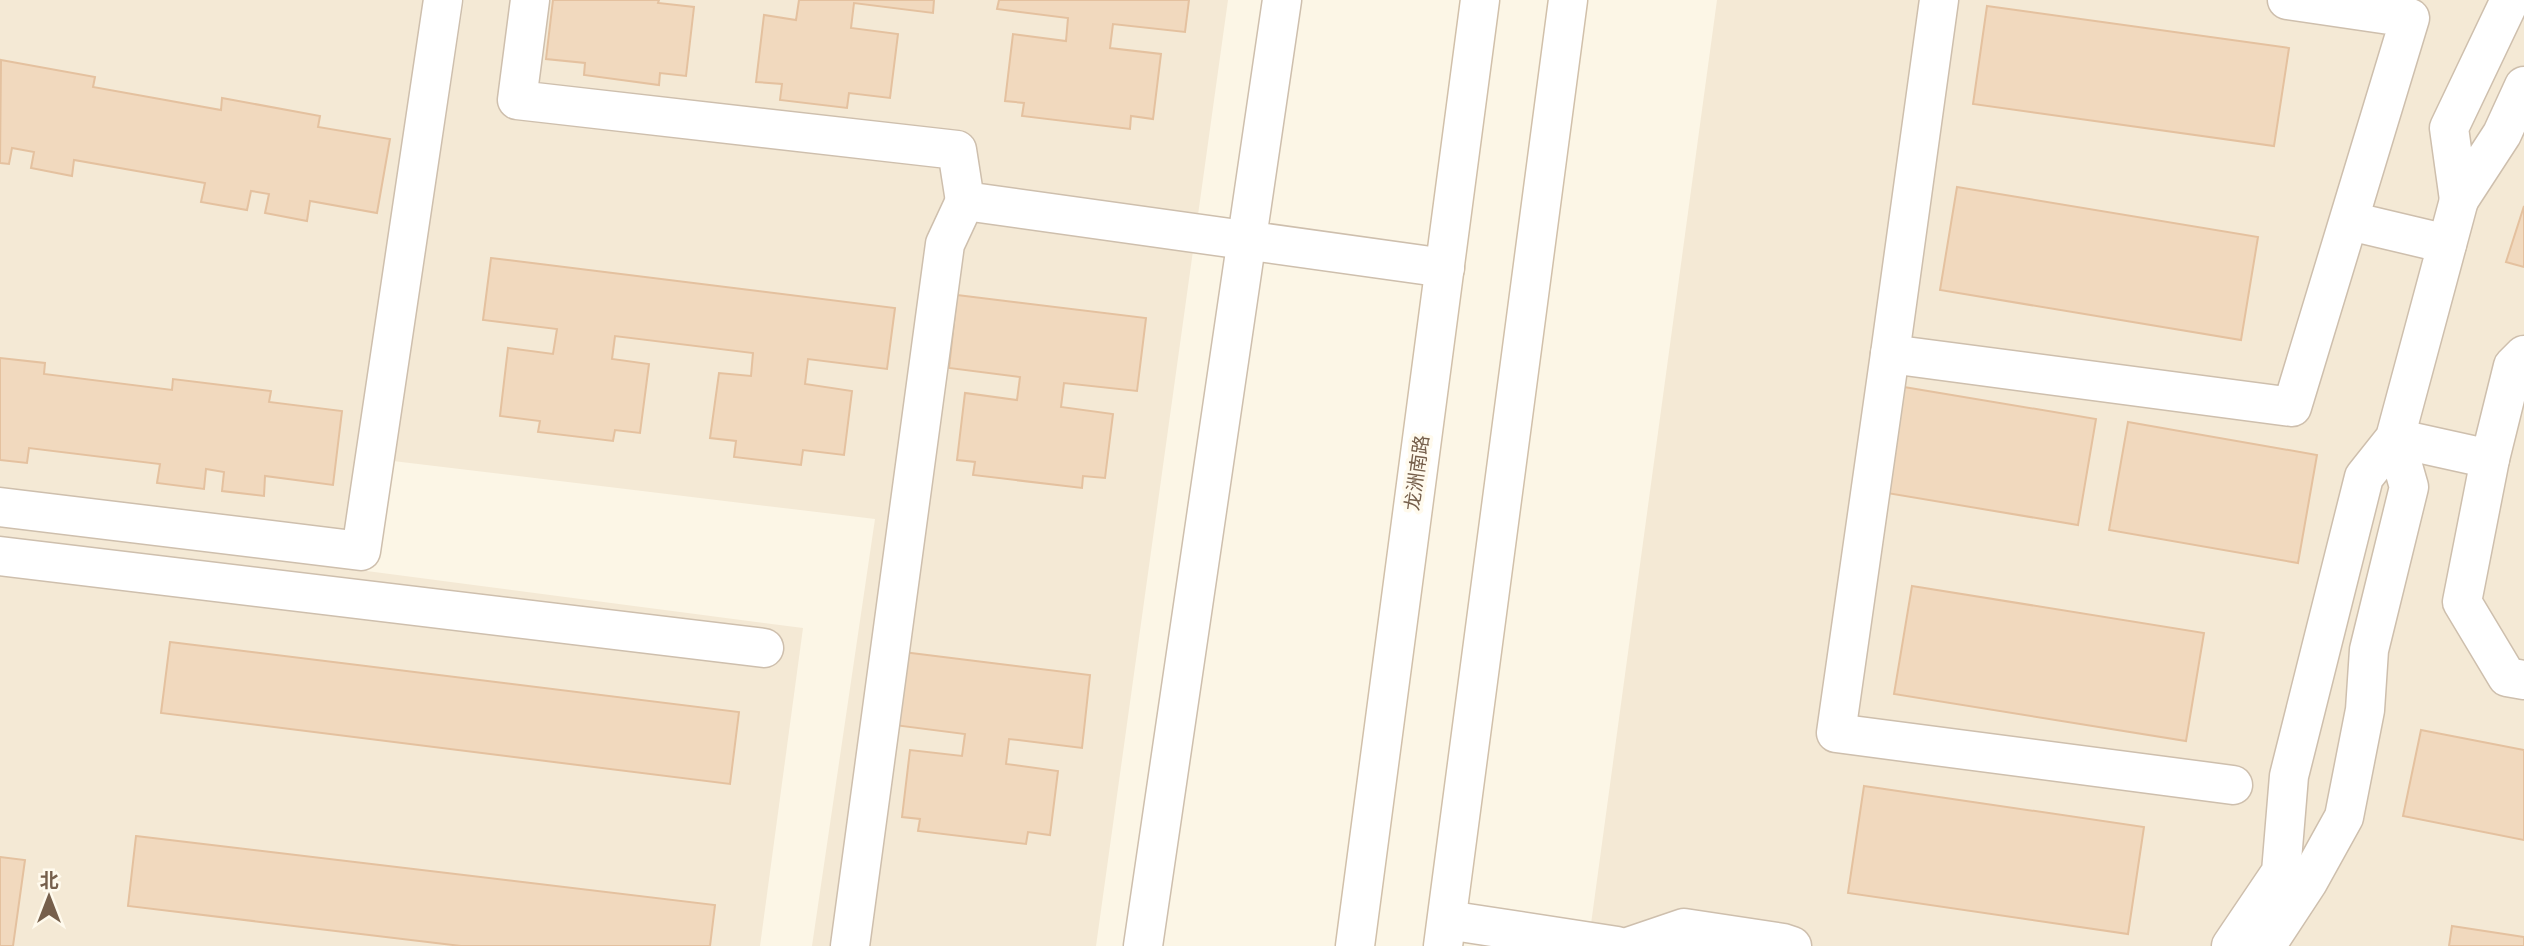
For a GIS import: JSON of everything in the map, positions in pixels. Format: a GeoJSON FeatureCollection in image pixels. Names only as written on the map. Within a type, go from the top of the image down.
{"type":"FeatureCollection","features":[{"type":"Feature","properties":{"kind":"street"},"geometry":{"type":"LineString","coordinates":[[0,507],[361,551],[443,0]]}},
{"type":"Feature","properties":{"kind":"street"},"geometry":{"type":"LineString","coordinates":[[530,0],[517,100],[957,150],[965,201],[945,244],[850,946]]}},
{"type":"Feature","properties":{"kind":"street"},"geometry":{"type":"LineString","coordinates":[[1143,946],[1282,0]]}},
{"type":"Feature","properties":{"kind":"street","name":"龙洲南路"},"geometry":{"type":"LineString","coordinates":[[1355,946],[1480,0]]}},
{"type":"Feature","properties":{"kind":"street"},"geometry":{"type":"LineString","coordinates":[[1568,0],[1445,933],[1617,946]]}},
{"type":"Feature","properties":{"kind":"street"},"geometry":{"type":"LineString","coordinates":[[1939,0],[1836,733],[2233,785]]}},
{"type":"Feature","properties":{"kind":"street"},"geometry":{"type":"LineString","coordinates":[[1890,354],[2292,407],[2410,18],[2287,0]]}},
{"type":"Feature","properties":{"kind":"street"},"geometry":{"type":"LineString","coordinates":[[2459,200],[2449,128],[2510,0]]}},
{"type":"Feature","properties":{"kind":"street"},"geometry":{"type":"LineString","coordinates":[[2231,946],[2281,872],[2289,776],[2364,477],[2395,438],[2459,200],[2502,134],[2524,86]]}},
{"type":"Feature","properties":{"kind":"street"},"geometry":{"type":"LineString","coordinates":[[965,201],[1445,268]]}},
{"type":"Feature","properties":{"kind":"street"},"geometry":{"type":"LineString","coordinates":[[2350,222],[2447,244]]}},
{"type":"Feature","properties":{"kind":"street"},"geometry":{"type":"LineString","coordinates":[[2524,355],[2514,366],[2490,459],[2462,602],[2507,677],[2524,680]]}},
{"type":"Feature","properties":{"kind":"street"},"geometry":{"type":"LineString","coordinates":[[2395,438],[2490,459]]}},
{"type":"Feature","properties":{"kind":"street"},"geometry":{"type":"LineString","coordinates":[[2266,946],[2308,882],[2344,817],[2365,710],[2369,650],[2409,487],[2395,438]]}},
{"type":"Feature","properties":{"kind":"street"},"geometry":{"type":"LineString","coordinates":[[0,556],[764,648]]}},
{"type":"Feature","properties":{"kind":"street"},"geometry":{"type":"LineString","coordinates":[[1631,946],[1685,928],[1793,946]]}},
{"type":"Feature","properties":{"kind":"shaded area"},"geometry":{"type":"Polygon","coordinates":[[[0,0],[428,0],[351,531],[0,489],[0,0]]]}},
{"type":"Feature","properties":{"kind":"shaded area"},"geometry":{"type":"Polygon","coordinates":[[[464,0],[1228,0],[1096,946],[812,946],[875,519],[393,461],[464,0]]]}},
{"type":"Feature","properties":{"kind":"shaded area"},"geometry":{"type":"Polygon","coordinates":[[[1717,0],[2524,0],[2524,946],[1588,946],[1717,0]]]}},
{"type":"Feature","properties":{"kind":"shaded area"},"geometry":{"type":"Polygon","coordinates":[[[0,523],[803,628],[760,946],[0,946],[0,523]]]}},
{"type":"Feature","properties":{"kind":"building"},"geometry":{"type":"Polygon","coordinates":[[[553,0],[659,0],[658,3],[694,7],[686,76],[660,73],[659,85],[584,75],[585,63],[546,59],[553,0]]]}},
{"type":"Feature","properties":{"kind":"building"},"geometry":{"type":"Polygon","coordinates":[[[799,0],[934,0],[933,13],[854,3],[851,28],[898,34],[890,98],[849,93],[847,108],[780,100],[782,84],[756,82],[764,15],[796,20],[799,0]]]}},
{"type":"Feature","properties":{"kind":"building"},"geometry":{"type":"Polygon","coordinates":[[[999,0],[1189,0],[1185,32],[1113,24],[1110,48],[1161,54],[1153,119],[1131,116],[1130,129],[1022,116],[1024,103],[1005,101],[1013,34],[1066,41],[1068,18],[997,9],[999,0]]]}},
{"type":"Feature","properties":{"kind":"building"},"geometry":{"type":"Polygon","coordinates":[[[1987,6],[2289,48],[2274,146],[1973,104],[1987,6]]]}},
{"type":"Feature","properties":{"kind":"building"},"geometry":{"type":"Polygon","coordinates":[[[1,60],[95,77],[93,87],[221,110],[222,98],[320,116],[318,127],[390,139],[377,213],[310,201],[307,221],[265,213],[269,194],[251,191],[247,210],[201,202],[205,183],[74,160],[72,176],[31,168],[34,152],[12,148],[9,164],[0,163],[1,60]]]}},
{"type":"Feature","properties":{"kind":"building"},"geometry":{"type":"Polygon","coordinates":[[[1957,187],[2258,237],[2241,340],[1940,290],[1957,187]]]}},
{"type":"Feature","properties":{"kind":"building"},"geometry":{"type":"Polygon","coordinates":[[[2524,206],[2524,267],[2506,262],[2524,206]]]}},
{"type":"Feature","properties":{"kind":"building"},"geometry":{"type":"Polygon","coordinates":[[[491,258],[895,308],[887,369],[808,359],[805,384],[852,391],[844,455],[803,450],[801,465],[734,457],[736,441],[710,438],[719,373],[751,376],[753,353],[615,336],[612,359],[649,364],[640,433],[615,430],[613,441],[538,432],[540,421],[500,416],[508,348],[553,354],[557,329],[483,320],[491,258]]]}},
{"type":"Feature","properties":{"kind":"building"},"geometry":{"type":"Polygon","coordinates":[[[957,295],[1146,318],[1137,391],[1064,383],[1061,407],[1113,414],[1105,478],[1083,476],[1082,488],[973,475],[975,462],[957,460],[965,393],[1017,400],[1020,377],[949,368],[957,295]]]}},
{"type":"Feature","properties":{"kind":"building"},"geometry":{"type":"Polygon","coordinates":[[[0,358],[45,363],[44,374],[172,390],[173,379],[271,391],[269,402],[342,411],[333,485],[265,476],[264,496],[222,491],[224,472],[206,469],[204,489],[157,483],[160,464],[29,448],[27,463],[0,460],[0,358]]]}},
{"type":"Feature","properties":{"kind":"building"},"geometry":{"type":"Polygon","coordinates":[[[1898,386],[2096,419],[2078,525],[1881,492],[1898,386]]]}},
{"type":"Feature","properties":{"kind":"building"},"geometry":{"type":"Polygon","coordinates":[[[2128,422],[2317,455],[2298,563],[2109,530],[2128,422]]]}},
{"type":"Feature","properties":{"kind":"building"},"geometry":{"type":"Polygon","coordinates":[[[1912,586],[2204,633],[2186,741],[1894,694],[1912,586]]]}},
{"type":"Feature","properties":{"kind":"building"},"geometry":{"type":"Polygon","coordinates":[[[170,642],[739,712],[730,784],[161,713],[170,642]]]}},
{"type":"Feature","properties":{"kind":"building"},"geometry":{"type":"Polygon","coordinates":[[[903,652],[1090,675],[1082,748],[1009,739],[1006,764],[1058,771],[1050,835],[1028,832],[1026,844],[918,831],[920,819],[902,817],[910,750],[962,756],[965,734],[894,725],[903,652]]]}},
{"type":"Feature","properties":{"kind":"building"},"geometry":{"type":"Polygon","coordinates":[[[2421,730],[2524,750],[2524,840],[2403,816],[2421,730]]]}},
{"type":"Feature","properties":{"kind":"building"},"geometry":{"type":"Polygon","coordinates":[[[1864,786],[2144,827],[2128,934],[1848,893],[1864,786]]]}},
{"type":"Feature","properties":{"kind":"building"},"geometry":{"type":"Polygon","coordinates":[[[136,836],[715,905],[710,946],[461,946],[128,906],[136,836]]]}},
{"type":"Feature","properties":{"kind":"building"},"geometry":{"type":"Polygon","coordinates":[[[0,857],[25,860],[13,946],[0,946],[0,857]]]}},
{"type":"Feature","properties":{"kind":"building"},"geometry":{"type":"Polygon","coordinates":[[[2452,926],[2524,937],[2524,946],[2449,946],[2452,926]]]}}]}
